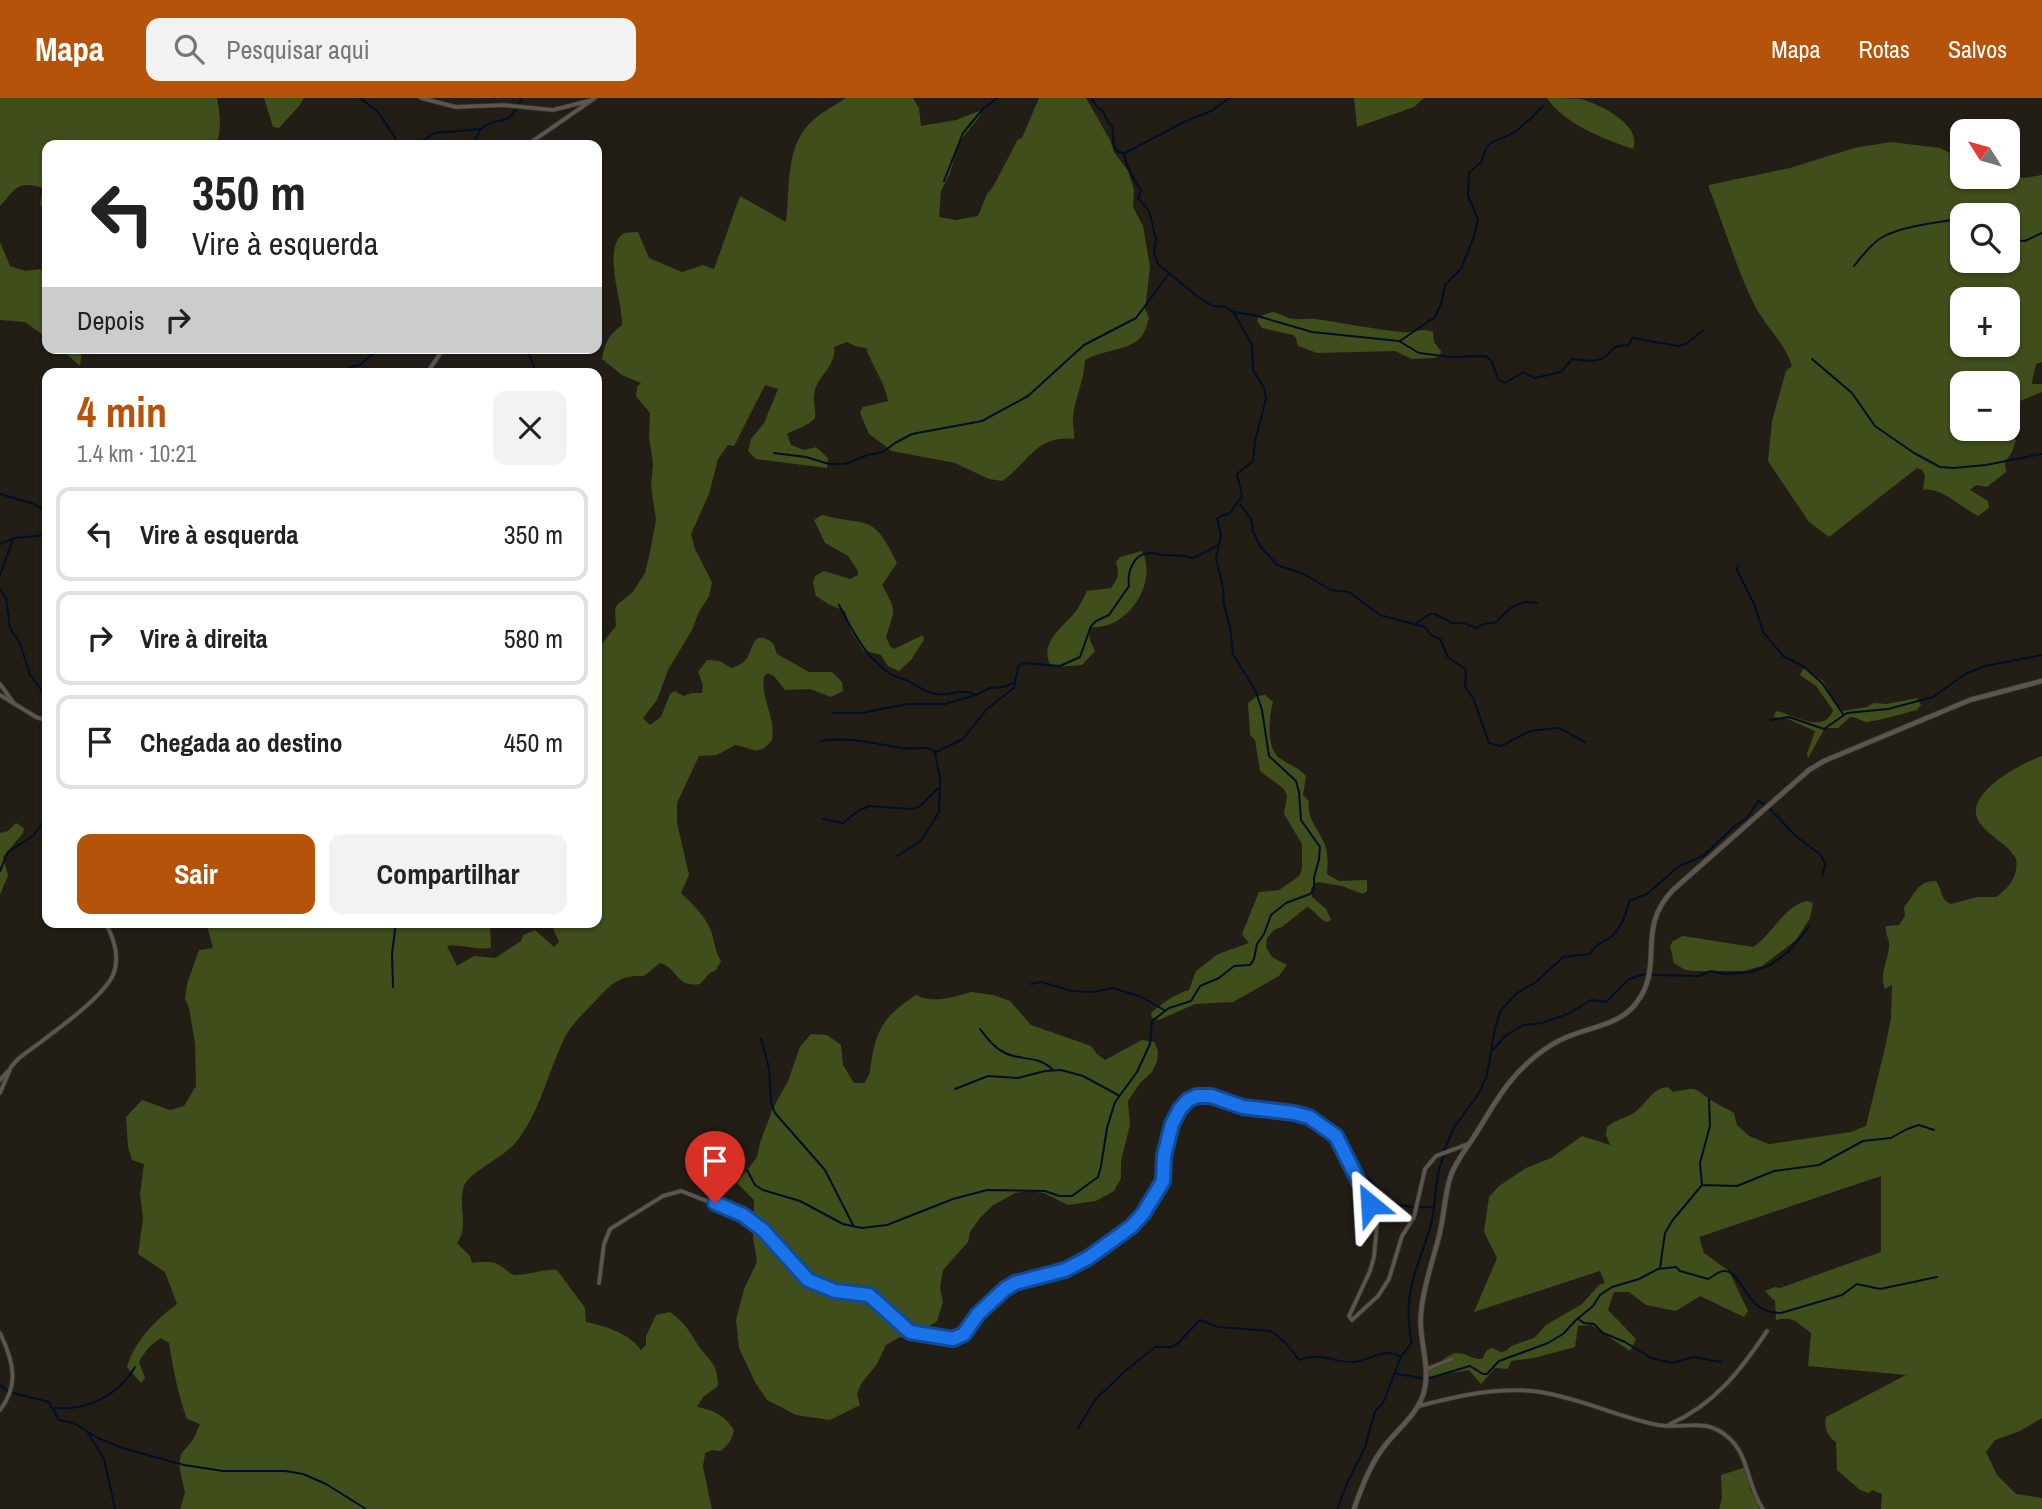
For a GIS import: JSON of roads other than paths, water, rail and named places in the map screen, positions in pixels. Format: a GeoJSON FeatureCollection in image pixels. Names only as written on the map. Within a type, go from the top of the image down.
{"type":"FeatureCollection","features":[{"type":"Feature","properties":{"kind":"street"},"geometry":{"type":"LineString","coordinates":[[421,98],[456,107],[504,105],[553,110],[594,99]]}},
{"type":"Feature","properties":{"kind":"street"},"geometry":{"type":"LineString","coordinates":[[534,140],[594,99]]}},
{"type":"Feature","properties":{"kind":"street"},"geometry":{"type":"LineString","coordinates":[[1354,1509],[1375,1460],[1419,1406],[1427,1369],[1421,1329],[1424,1287],[1439,1237],[1449,1181],[1452,1171],[1508,1084],[1528,1063],[1562,1039],[1613,1021],[1636,1004],[1649,977],[1652,929],[1659,907],[1673,890],[1799,778],[1824,761],[1970,700],[2042,681]]}},
{"type":"Feature","properties":{"kind":"street"},"geometry":{"type":"LineString","coordinates":[[0,684],[15,704]]}},
{"type":"Feature","properties":{"kind":"street"},"geometry":{"type":"LineString","coordinates":[[0,695],[42,719]]}},
{"type":"Feature","properties":{"kind":"street"},"geometry":{"type":"LineString","coordinates":[[0,1080],[11,1067],[105,987],[113,975],[116,951],[108,928]]}},
{"type":"Feature","properties":{"kind":"street"},"geometry":{"type":"LineString","coordinates":[[0,1093],[11,1067]]}},
{"type":"Feature","properties":{"kind":"street"},"geometry":{"type":"LineString","coordinates":[[598,1283],[604,1244],[610,1229],[663,1196],[681,1191],[743,1215],[775,1241],[795,1267],[815,1283],[835,1291],[869,1295],[910,1332],[938,1338],[959,1337],[978,1314],[1005,1289],[1015,1283],[1065,1270],[1088,1258],[1131,1227],[1143,1214],[1163,1181],[1166,1140],[1180,1109],[1188,1100],[1204,1095],[1253,1109],[1309,1117],[1336,1136],[1370,1204],[1377,1224],[1372,1264],[1349,1316],[1352,1320],[1378,1296],[1390,1279],[1402,1236],[1414,1217],[1425,1169],[1436,1156],[1470,1143]]}},
{"type":"Feature","properties":{"kind":"street"},"geometry":{"type":"LineString","coordinates":[[1665,1426],[1698,1409],[1724,1387],[1745,1364],[1767,1331]]}},
{"type":"Feature","properties":{"kind":"street"},"geometry":{"type":"LineString","coordinates":[[0,1333],[10,1356],[13,1373],[8,1399],[0,1410]]}},
{"type":"Feature","properties":{"kind":"street"},"geometry":{"type":"LineString","coordinates":[[1427,1369],[1452,1359]]}},
{"type":"Feature","properties":{"kind":"street"},"geometry":{"type":"LineString","coordinates":[[1419,1406],[1475,1394],[1521,1391],[1571,1399],[1665,1426],[1703,1425],[1718,1430],[1727,1437],[1745,1461],[1754,1493],[1763,1509]]}},
{"type":"Feature","properties":{"kind":"waterway"},"geometry":{"type":"LineString","coordinates":[[360,98],[378,112],[397,140]]}},
{"type":"Feature","properties":{"kind":"waterway"},"geometry":{"type":"LineString","coordinates":[[424,140],[434,133],[481,129],[487,124],[507,119],[522,98]]}},
{"type":"Feature","properties":{"kind":"waterway"},"geometry":{"type":"LineString","coordinates":[[944,181],[963,133],[983,109],[997,98]]}},
{"type":"Feature","properties":{"kind":"waterway"},"geometry":{"type":"LineString","coordinates":[[1092,98],[1112,126],[1115,148],[1124,153]]}},
{"type":"Feature","properties":{"kind":"waterway"},"geometry":{"type":"LineString","coordinates":[[1125,153],[1213,110],[1229,98]]}},
{"type":"Feature","properties":{"kind":"waterway"},"geometry":{"type":"LineString","coordinates":[[1400,341],[1435,317],[1445,285],[1461,269],[1478,219],[1468,196],[1469,173],[1482,161],[1489,144],[1517,130],[1543,106]]}},
{"type":"Feature","properties":{"kind":"waterway"},"geometry":{"type":"LineString","coordinates":[[475,140],[480,130]]}},
{"type":"Feature","properties":{"kind":"waterway"},"geometry":{"type":"LineString","coordinates":[[747,1170],[755,1185],[763,1190],[800,1201],[843,1224],[862,1228],[887,1225],[953,1199],[987,1190],[1045,1191],[1059,1196],[1072,1196],[1098,1177],[1115,1102],[1137,1072],[1150,1044],[1152,1021],[1169,1008],[1191,1001],[1200,986],[1219,978],[1234,966],[1250,965],[1271,915],[1286,903],[1314,890],[1320,847],[1301,820],[1296,781],[1269,756],[1262,710],[1256,692],[1233,654],[1216,558],[1221,535],[1217,518],[1230,513],[1242,496],[1237,474],[1253,461],[1255,441],[1266,399],[1264,388],[1253,370],[1252,345],[1234,313],[1226,307],[1213,306],[1199,298],[1158,264],[1154,253],[1156,239],[1149,211],[1138,198],[1141,190],[1133,178],[1124,153]]}},
{"type":"Feature","properties":{"kind":"waterway"},"geometry":{"type":"LineString","coordinates":[[1854,266],[1873,244],[1889,234],[1920,225],[1950,221]]}},
{"type":"Feature","properties":{"kind":"waterway"},"geometry":{"type":"LineString","coordinates":[[2020,241],[2042,233]]}},
{"type":"Feature","properties":{"kind":"waterway"},"geometry":{"type":"LineString","coordinates":[[774,453],[806,457],[829,464],[845,464],[883,452],[912,434],[982,421],[1028,396],[1084,345],[1136,318],[1168,275]]}},
{"type":"Feature","properties":{"kind":"waterway"},"geometry":{"type":"LineString","coordinates":[[1233,312],[1254,315],[1312,332],[1399,341],[1419,353],[1451,357],[1486,356],[1492,362],[1498,379],[1505,383],[1523,372],[1535,378],[1561,372],[1572,359],[1599,360],[1615,348],[1629,345],[1632,338],[1678,346],[1686,344],[1703,330]]}},
{"type":"Feature","properties":{"kind":"waterway"},"geometry":{"type":"LineString","coordinates":[[350,368],[360,365],[372,354]]}},
{"type":"Feature","properties":{"kind":"waterway"},"geometry":{"type":"LineString","coordinates":[[529,354],[534,368]]}},
{"type":"Feature","properties":{"kind":"waterway"},"geometry":{"type":"LineString","coordinates":[[1812,359],[1852,393],[1875,426],[1940,467],[1986,465],[2042,454]]}},
{"type":"Feature","properties":{"kind":"waterway"},"geometry":{"type":"LineString","coordinates":[[0,494],[42,508]]}},
{"type":"Feature","properties":{"kind":"waterway"},"geometry":{"type":"LineString","coordinates":[[1240,504],[1251,519],[1253,532],[1261,547],[1277,565],[1304,574],[1331,590],[1349,592],[1380,615],[1425,627],[1431,635],[1440,639],[1448,657],[1466,670],[1465,687],[1473,698],[1489,743],[1501,746],[1530,731],[1559,728],[1585,742]]}},
{"type":"Feature","properties":{"kind":"waterway"},"geometry":{"type":"LineString","coordinates":[[0,544],[15,538],[42,535]]}},
{"type":"Feature","properties":{"kind":"waterway"},"geometry":{"type":"LineString","coordinates":[[0,575],[13,539]]}},
{"type":"Feature","properties":{"kind":"waterway"},"geometry":{"type":"LineString","coordinates":[[936,752],[963,739],[987,709],[1014,688],[1018,667],[1022,663],[1060,666],[1080,657],[1091,626],[1109,615],[1129,586],[1130,570],[1139,556],[1150,553],[1193,558],[1217,546]]}},
{"type":"Feature","properties":{"kind":"waterway"},"geometry":{"type":"LineString","coordinates":[[1738,565],[1737,570],[1755,606],[1763,632],[1783,656],[1803,666],[1822,683],[1843,714]]}},
{"type":"Feature","properties":{"kind":"waterway"},"geometry":{"type":"LineString","coordinates":[[0,589],[6,598],[10,628],[20,643],[30,675],[42,691]]}},
{"type":"Feature","properties":{"kind":"waterway"},"geometry":{"type":"LineString","coordinates":[[1415,624],[1430,614],[1435,614],[1452,623],[1464,623],[1477,628],[1497,622],[1509,609],[1519,604],[1537,603]]}},
{"type":"Feature","properties":{"kind":"waterway"},"geometry":{"type":"LineString","coordinates":[[839,605],[867,652],[892,675],[936,694],[974,694]]}},
{"type":"Feature","properties":{"kind":"waterway"},"geometry":{"type":"LineString","coordinates":[[1771,720],[1789,717],[1824,729],[1847,713],[1888,709],[1933,697],[1965,674],[1985,666],[2042,655]]}},
{"type":"Feature","properties":{"kind":"waterway"},"geometry":{"type":"LineString","coordinates":[[833,713],[861,713],[908,704],[945,704],[1013,683]]}},
{"type":"Feature","properties":{"kind":"waterway"},"geometry":{"type":"LineString","coordinates":[[820,741],[851,740],[935,751]]}},
{"type":"Feature","properties":{"kind":"waterway"},"geometry":{"type":"LineString","coordinates":[[897,856],[921,841],[939,812],[940,779],[935,753]]}},
{"type":"Feature","properties":{"kind":"waterway"},"geometry":{"type":"LineString","coordinates":[[823,819],[843,823],[869,806],[911,809],[919,807],[938,788]]}},
{"type":"Feature","properties":{"kind":"waterway"},"geometry":{"type":"LineString","coordinates":[[1444,1150],[1455,1126],[1479,1093],[1487,1075],[1501,1010],[1517,993],[1536,982],[1563,957],[1590,954],[1618,929],[1629,901],[1647,894],[1679,866],[1703,856],[1748,817],[1758,801],[1764,804]]}},
{"type":"Feature","properties":{"kind":"waterway"},"geometry":{"type":"LineString","coordinates":[[1770,809],[1797,837],[1821,855],[1825,864],[1823,875]]}},
{"type":"Feature","properties":{"kind":"waterway"},"geometry":{"type":"LineString","coordinates":[[0,871],[8,852],[33,836],[42,823]]}},
{"type":"Feature","properties":{"kind":"waterway"},"geometry":{"type":"LineString","coordinates":[[1652,975],[1699,976],[1711,971],[1725,974],[1751,972],[1770,965],[1788,952],[1809,927]]}},
{"type":"Feature","properties":{"kind":"waterway"},"geometry":{"type":"LineString","coordinates":[[393,987],[392,954],[395,928]]}},
{"type":"Feature","properties":{"kind":"waterway"},"geometry":{"type":"LineString","coordinates":[[1493,1050],[1505,1036],[1523,1025],[1542,1023],[1568,1014],[1591,1000],[1606,1002],[1629,979],[1645,974]]}},
{"type":"Feature","properties":{"kind":"waterway"},"geometry":{"type":"LineString","coordinates":[[1031,984],[1041,982],[1072,991],[1093,992],[1113,988],[1142,997],[1164,1010]]}},
{"type":"Feature","properties":{"kind":"waterway"},"geometry":{"type":"LineString","coordinates":[[980,1029],[1001,1051],[1041,1062],[1052,1069]]}},
{"type":"Feature","properties":{"kind":"waterway"},"geometry":{"type":"LineString","coordinates":[[761,1039],[769,1068],[771,1102],[775,1113],[825,1170],[853,1225]]}},
{"type":"Feature","properties":{"kind":"waterway"},"geometry":{"type":"LineString","coordinates":[[955,1089],[988,1076],[1018,1078],[1061,1070],[1083,1076],[1118,1095]]}},
{"type":"Feature","properties":{"kind":"waterway"},"geometry":{"type":"LineString","coordinates":[[1660,1268],[1665,1233],[1702,1185],[1700,1163],[1710,1126],[1709,1099]]}},
{"type":"Feature","properties":{"kind":"waterway"},"geometry":{"type":"LineString","coordinates":[[1702,1185],[1737,1186],[1774,1171],[1819,1165],[1863,1141],[1891,1138],[1919,1125],[1934,1130]]}},
{"type":"Feature","properties":{"kind":"waterway"},"geometry":{"type":"LineString","coordinates":[[1337,1509],[1365,1447],[1375,1411],[1383,1403],[1401,1357],[1412,1342],[1409,1321],[1410,1295],[1429,1233],[1437,1179],[1444,1155]]}},
{"type":"Feature","properties":{"kind":"waterway"},"geometry":{"type":"LineString","coordinates":[[1361,1172],[1394,1203],[1432,1207]]}},
{"type":"Feature","properties":{"kind":"waterway"},"geometry":{"type":"LineString","coordinates":[[1430,1378],[1470,1366],[1487,1374],[1499,1361],[1548,1343],[1563,1334],[1593,1306],[1600,1295],[1612,1287],[1639,1279],[1658,1269],[1676,1267],[1680,1271],[1708,1279],[1723,1271],[1730,1272],[1758,1306],[1781,1313],[1842,1295],[1857,1284],[1880,1289],[1937,1277]]}},
{"type":"Feature","properties":{"kind":"waterway"},"geometry":{"type":"LineString","coordinates":[[1578,1319],[1594,1324],[1603,1333],[1625,1342],[1651,1358],[1672,1363],[1694,1357],[1721,1362]]}},
{"type":"Feature","properties":{"kind":"waterway"},"geometry":{"type":"LineString","coordinates":[[1078,1428],[1095,1400],[1124,1372],[1155,1347],[1171,1347],[1177,1344],[1200,1320],[1218,1327],[1271,1331],[1286,1343],[1299,1360],[1321,1357],[1354,1362],[1383,1353],[1401,1357]]}},
{"type":"Feature","properties":{"kind":"waterway"},"geometry":{"type":"LineString","coordinates":[[55,1408],[79,1407],[101,1399],[120,1386],[135,1367]]}},
{"type":"Feature","properties":{"kind":"waterway"},"geometry":{"type":"LineString","coordinates":[[1396,1374],[1422,1378]]}},
{"type":"Feature","properties":{"kind":"waterway"},"geometry":{"type":"LineString","coordinates":[[0,1385],[8,1391]]}},
{"type":"Feature","properties":{"kind":"waterway"},"geometry":{"type":"LineString","coordinates":[[13,1393],[49,1402],[59,1420],[74,1423],[96,1437],[122,1448],[184,1465],[223,1471],[285,1471],[303,1474],[326,1484],[366,1509]]}},
{"type":"Feature","properties":{"kind":"waterway"},"geometry":{"type":"LineString","coordinates":[[88,1433],[104,1459],[115,1509]]}}]}
